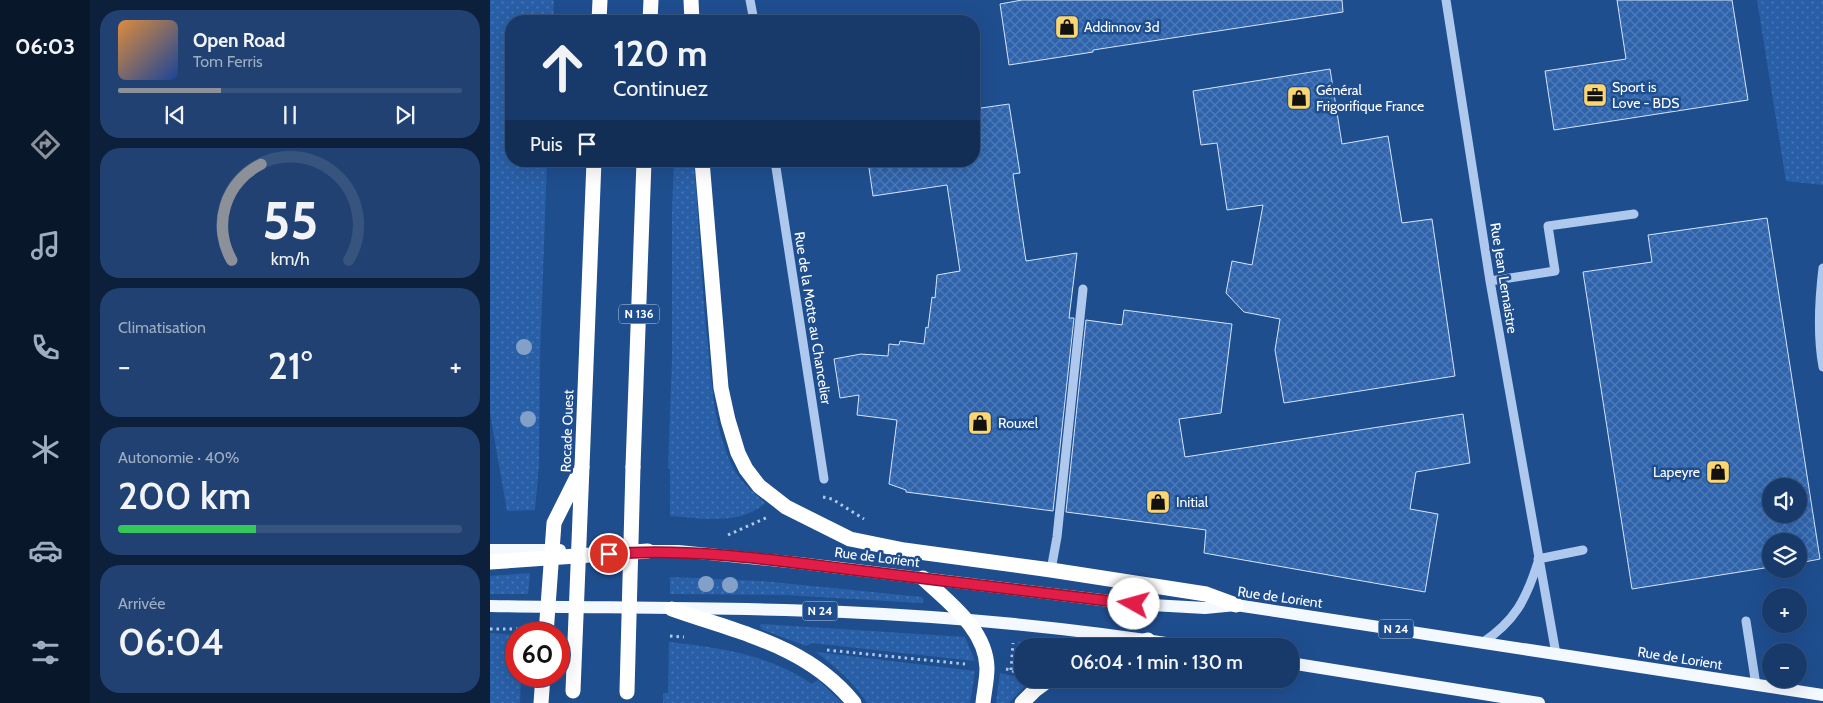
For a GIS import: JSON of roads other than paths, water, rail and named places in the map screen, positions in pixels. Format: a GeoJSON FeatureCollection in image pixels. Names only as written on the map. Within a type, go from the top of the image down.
{"type":"FeatureCollection","features":[{"type":"Feature","properties":{"kind":"highway"},"geometry":{"type":"LineString","coordinates":[[599,15],[600,0]]}},
{"type":"Feature","properties":{"kind":"highway"},"geometry":{"type":"LineString","coordinates":[[650,15],[651,0]]}},
{"type":"Feature","properties":{"kind":"highway"},"geometry":{"type":"LineString","coordinates":[[691,0],[692,15]]}},
{"type":"Feature","properties":{"kind":"highway","name":"Rocade Ouest"},"geometry":{"type":"LineString","coordinates":[[573,697],[594,167]]}},
{"type":"Feature","properties":{"kind":"highway","name":"N 136"},"geometry":{"type":"LineString","coordinates":[[627,697],[644,167]]}},
{"type":"Feature","properties":{"kind":"highway"},"geometry":{"type":"LineString","coordinates":[[703,167],[721,388],[738,453],[746,469],[759,486],[786,508],[850,538],[904,550],[1206,594],[1236,605]]}},
{"type":"Feature","properties":{"kind":"highway"},"geometry":{"type":"LineString","coordinates":[[547,622],[554,522],[582,467]]}},
{"type":"Feature","properties":{"kind":"highway"},"geometry":{"type":"LineString","coordinates":[[490,562],[648,551]]}},
{"type":"Feature","properties":{"kind":"highway"},"geometry":{"type":"LineString","coordinates":[[923,578],[967,620],[980,638],[987,667],[983,703]]}},
{"type":"Feature","properties":{"kind":"highway"},"geometry":{"type":"LineString","coordinates":[[672,609],[761,639],[805,659],[834,680],[854,703]]}},
{"type":"Feature","properties":{"kind":"highway"},"geometry":{"type":"LineString","coordinates":[[1022,703],[1038,688]]}},
{"type":"Feature","properties":{"kind":"main road","name":"Rue de Lorient"},"geometry":{"type":"LineString","coordinates":[[490,550],[687,552],[1134,604],[1205,608],[1236,605],[1823,695]]}},
{"type":"Feature","properties":{"kind":"main road","name":"N 24"},"geometry":{"type":"LineString","coordinates":[[490,606],[846,612],[967,620],[1132,638]]}},
{"type":"Feature","properties":{"kind":"main road"},"geometry":{"type":"LineString","coordinates":[[1299,664],[1538,703]]}},
{"type":"Feature","properties":{"kind":"street"},"geometry":{"type":"LineString","coordinates":[[750,0],[753,15]]}},
{"type":"Feature","properties":{"kind":"street","name":"Rue Jean Lemaistre"},"geometry":{"type":"LineString","coordinates":[[1446,0],[1490,281],[1556,654]]}},
{"type":"Feature","properties":{"kind":"street","name":"Rue de la Motte au Chancelier"},"geometry":{"type":"LineString","coordinates":[[776,167],[824,479]]}},
{"type":"Feature","properties":{"kind":"street"},"geometry":{"type":"LineString","coordinates":[[1490,281],[1555,271],[1548,226],[1634,214]]}},
{"type":"Feature","properties":{"kind":"street"},"geometry":{"type":"LineString","coordinates":[[1823,268],[1819,308],[1823,367]]}},
{"type":"Feature","properties":{"kind":"street"},"geometry":{"type":"LineString","coordinates":[[1050,570],[1057,538],[1083,289]]}},
{"type":"Feature","properties":{"kind":"street"},"geometry":{"type":"LineString","coordinates":[[1538,559],[1582,550]]}},
{"type":"Feature","properties":{"kind":"street","name":"Rue Jean Lemaistre"},"geometry":{"type":"LineString","coordinates":[[1482,643],[1498,632],[1515,614],[1530,588],[1538,559]]}},
{"type":"Feature","properties":{"kind":"street"},"geometry":{"type":"LineString","coordinates":[[1746,621],[1756,685]]}},
{"type":"Feature","properties":{"kind":"place","name":"Addinnov 3d"},"geometry":{"type":"Point","coordinates":[1067,27]}},
{"type":"Feature","properties":{"kind":"place","name":"Sport is Love - BDS"},"geometry":{"type":"Point","coordinates":[1595,95]}},
{"type":"Feature","properties":{"kind":"place","name":"Général Frigorifique France"},"geometry":{"type":"Point","coordinates":[1299,98]}},
{"type":"Feature","properties":{"kind":"place","name":"Rouxel"},"geometry":{"type":"Point","coordinates":[980,423]}},
{"type":"Feature","properties":{"kind":"place","name":"Lapeyre"},"geometry":{"type":"Point","coordinates":[1718,472]}},
{"type":"Feature","properties":{"kind":"place","name":"Initial"},"geometry":{"type":"Point","coordinates":[1158,502]}}]}
